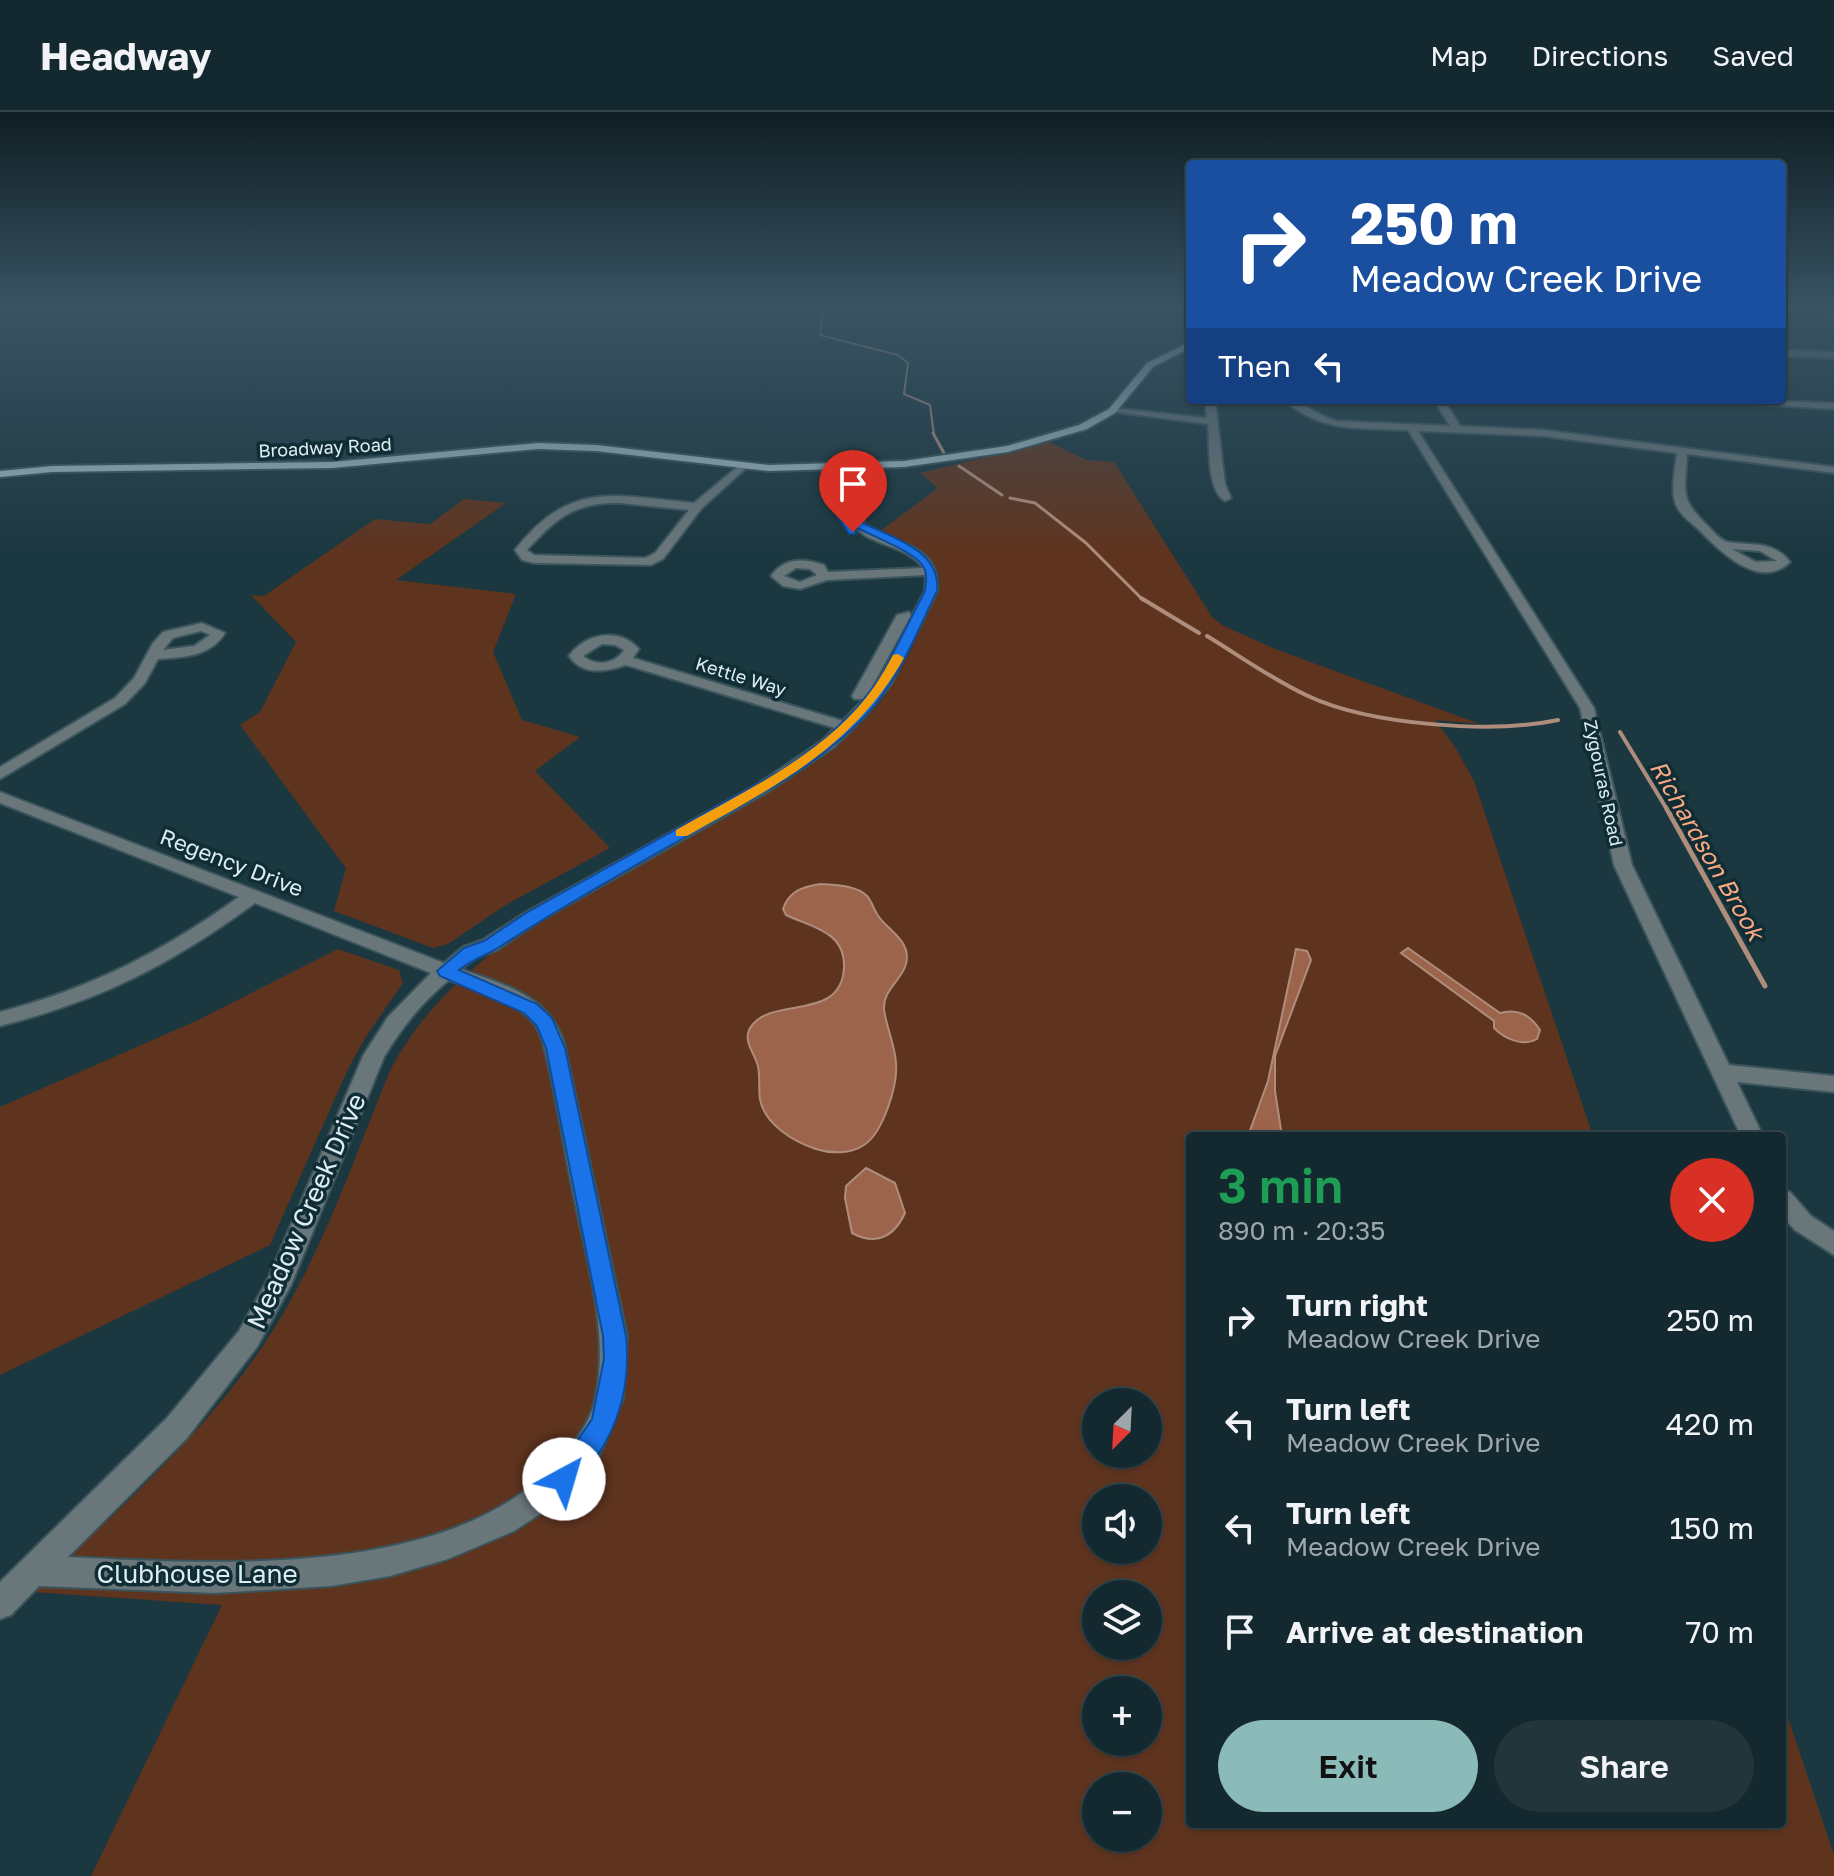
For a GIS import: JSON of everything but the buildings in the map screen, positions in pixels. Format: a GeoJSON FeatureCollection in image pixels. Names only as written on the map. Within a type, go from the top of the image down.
{"type":"FeatureCollection","features":[{"type":"Feature","properties":{"kind":"main road","name":"Broadway Road"},"geometry":{"type":"LineString","coordinates":[[0,474],[52,469],[332,465],[538,446],[607,449],[742,466],[852,468],[927,462],[1008,449],[1083,427],[1112,411],[1131,388]]}},
{"type":"Feature","properties":{"kind":"street"},"geometry":{"type":"LineString","coordinates":[[1786,403],[1834,406]]}},
{"type":"Feature","properties":{"kind":"street"},"geometry":{"type":"LineString","coordinates":[[1211,404],[1219,484],[1225,498]]}},
{"type":"Feature","properties":{"kind":"street"},"geometry":{"type":"LineString","coordinates":[[1295,404],[1319,420],[1543,433],[1834,470]]}},
{"type":"Feature","properties":{"kind":"street"},"geometry":{"type":"LineString","coordinates":[[1441,404],[1457,429]]}},
{"type":"Feature","properties":{"kind":"street"},"geometry":{"type":"LineString","coordinates":[[1112,411],[1213,422]]}},
{"type":"Feature","properties":{"kind":"street","name":"Zygouras Road"},"geometry":{"type":"LineString","coordinates":[[1411,427],[1587,708],[1618,851],[1750,1132]]}},
{"type":"Feature","properties":{"kind":"street"},"geometry":{"type":"LineString","coordinates":[[1682,451],[1680,501],[1688,516],[1721,545]]}},
{"type":"Feature","properties":{"kind":"street"},"geometry":{"type":"LineString","coordinates":[[697,507],[599,500],[582,502],[570,507],[521,550],[526,557],[534,559],[647,562],[659,556],[697,507],[742,466]]}},
{"type":"Feature","properties":{"kind":"street"},"geometry":{"type":"LineString","coordinates":[[824,576],[926,572],[918,555],[882,542],[858,524],[853,513],[856,496],[850,493],[852,468]]}},
{"type":"Feature","properties":{"kind":"street","name":"Meadow Creek Drive"},"geometry":{"type":"LineString","coordinates":[[0,1604],[177,1428],[248,1339],[278,1285],[374,1056],[395,1022],[423,990],[470,952],[490,945],[664,837],[788,773],[879,691],[896,646],[931,591],[926,572]]}},
{"type":"Feature","properties":{"kind":"street"},"geometry":{"type":"LineString","coordinates":[[0,774],[120,701],[140,680],[154,655]]}},
{"type":"Feature","properties":{"kind":"street","name":"Kettle Way"},"geometry":{"type":"LineString","coordinates":[[625,660],[840,725]]}},
{"type":"Feature","properties":{"kind":"street","name":"Regency Drive"},"geometry":{"type":"LineString","coordinates":[[0,797],[446,971]]}},
{"type":"Feature","properties":{"kind":"street"},"geometry":{"type":"LineString","coordinates":[[0,1019],[74,997],[135,972],[182,946],[253,896]]}},
{"type":"Feature","properties":{"kind":"street","name":"Clubhouse Lane"},"geometry":{"type":"LineString","coordinates":[[33,1571],[275,1576],[320,1572],[392,1558],[436,1547],[506,1522],[564,1479],[592,1444],[603,1424],[612,1392],[616,1359],[614,1336],[551,1034],[539,1015],[530,1008],[446,971]]}},
{"type":"Feature","properties":{"kind":"street"},"geometry":{"type":"LineString","coordinates":[[1721,1072],[1834,1084]]}},
{"type":"Feature","properties":{"kind":"street"},"geometry":{"type":"LineString","coordinates":[[1786,1204],[1803,1223],[1834,1244]]}},
{"type":"Feature","properties":{"kind":"shaded area"},"geometry":{"type":"Polygon","coordinates":[[[1049,442],[1086,460],[1114,462],[1212,617],[1222,625],[1275,649],[1480,724],[1435,720],[1474,781],[1592,1132],[1186,1132],[1186,1828],[1786,1828],[1786,1712],[1834,1855],[1834,1876],[91,1876],[222,1605],[33,1592],[188,1440],[268,1338],[320,1242],[389,1073],[417,1027],[453,987],[494,951],[539,919],[731,813],[808,766],[845,738],[877,706],[904,664],[939,588],[939,576],[929,559],[911,546],[879,532],[938,488],[920,473],[1049,442]]]}},
{"type":"Feature","properties":{"kind":"shaded area"},"geometry":{"type":"Polygon","coordinates":[[[464,499],[506,503],[396,580],[516,594],[493,652],[522,720],[580,737],[535,771],[610,848],[504,906],[448,944],[433,948],[334,911],[346,868],[240,725],[260,712],[296,642],[251,595],[264,596],[375,519],[430,524],[464,499]]]}},
{"type":"Feature","properties":{"kind":"shaded area"},"geometry":{"type":"Polygon","coordinates":[[[820,884],[851,888],[867,896],[879,917],[904,945],[907,959],[884,1003],[896,1063],[895,1083],[888,1108],[871,1139],[859,1148],[841,1152],[807,1146],[781,1131],[767,1116],[760,1099],[758,1067],[748,1039],[753,1024],[763,1016],[820,1002],[832,995],[840,984],[844,967],[839,945],[825,932],[786,915],[783,909],[797,891],[820,884]]]}},
{"type":"Feature","properties":{"kind":"shaded area"},"geometry":{"type":"Polygon","coordinates":[[[1408,948],[1500,1013],[1512,1011],[1528,1017],[1540,1030],[1537,1039],[1520,1042],[1503,1035],[1494,1028],[1494,1021],[1401,953],[1408,948]]]}},
{"type":"Feature","properties":{"kind":"shaded area"},"geometry":{"type":"Polygon","coordinates":[[[338,949],[399,970],[403,983],[348,1069],[270,1245],[0,1375],[0,1107],[198,1020],[338,949]]]}},
{"type":"Feature","properties":{"kind":"shaded area"},"geometry":{"type":"Polygon","coordinates":[[[1296,949],[1307,951],[1311,960],[1275,1056],[1275,1091],[1281,1132],[1249,1132],[1268,1081],[1296,949]]]}},
{"type":"Feature","properties":{"kind":"shaded area"},"geometry":{"type":"Polygon","coordinates":[[[866,1168],[895,1183],[905,1213],[890,1233],[876,1239],[852,1233],[845,1198],[846,1186],[866,1168]]]}},
{"type":"Feature","properties":{"kind":"waterway","name":"Richardson Brook"},"geometry":{"type":"LineString","coordinates":[[905,388],[904,394],[930,405],[934,435]]}},
{"type":"Feature","properties":{"kind":"waterway","name":"Richardson Brook"},"geometry":{"type":"LineString","coordinates":[[934,435],[945,455]]}},
{"type":"Feature","properties":{"kind":"waterway","name":"Richardson Brook"},"geometry":{"type":"LineString","coordinates":[[959,466],[1002,495]]}},
{"type":"Feature","properties":{"kind":"waterway","name":"Richardson Brook"},"geometry":{"type":"LineString","coordinates":[[1010,498],[1035,503],[1086,543],[1141,598]]}},
{"type":"Feature","properties":{"kind":"waterway","name":"Richardson Brook"},"geometry":{"type":"LineString","coordinates":[[1141,598],[1199,633]]}},
{"type":"Feature","properties":{"kind":"waterway","name":"Richardson Brook"},"geometry":{"type":"LineString","coordinates":[[1207,636],[1295,690],[1364,714],[1466,726],[1558,720]]}},
{"type":"Feature","properties":{"kind":"waterway","name":"Richardson Brook"},"geometry":{"type":"LineString","coordinates":[[1620,732],[1668,811]]}},
{"type":"Feature","properties":{"kind":"waterway","name":"Richardson Brook"},"geometry":{"type":"LineString","coordinates":[[1667,809],[1765,986]]}},
{"type":"Feature","properties":{"kind":"slow traffic"},"geometry":{"type":"LineString","coordinates":[[682,833],[788,773],[828,744],[879,691],[898,658]]}},
{"type":"Feature","properties":{"kind":"route"},"geometry":{"type":"LineString","coordinates":[[564,1479],[592,1444],[603,1424],[610,1402],[616,1359],[614,1336],[555,1048],[546,1022],[530,1008],[446,971],[470,952],[490,945],[532,917],[788,773],[828,744],[861,712],[888,678],[933,587],[933,578],[927,563],[918,555],[872,534],[858,524],[853,513],[856,496],[850,493],[842,497],[841,514],[853,532]]}}]}
